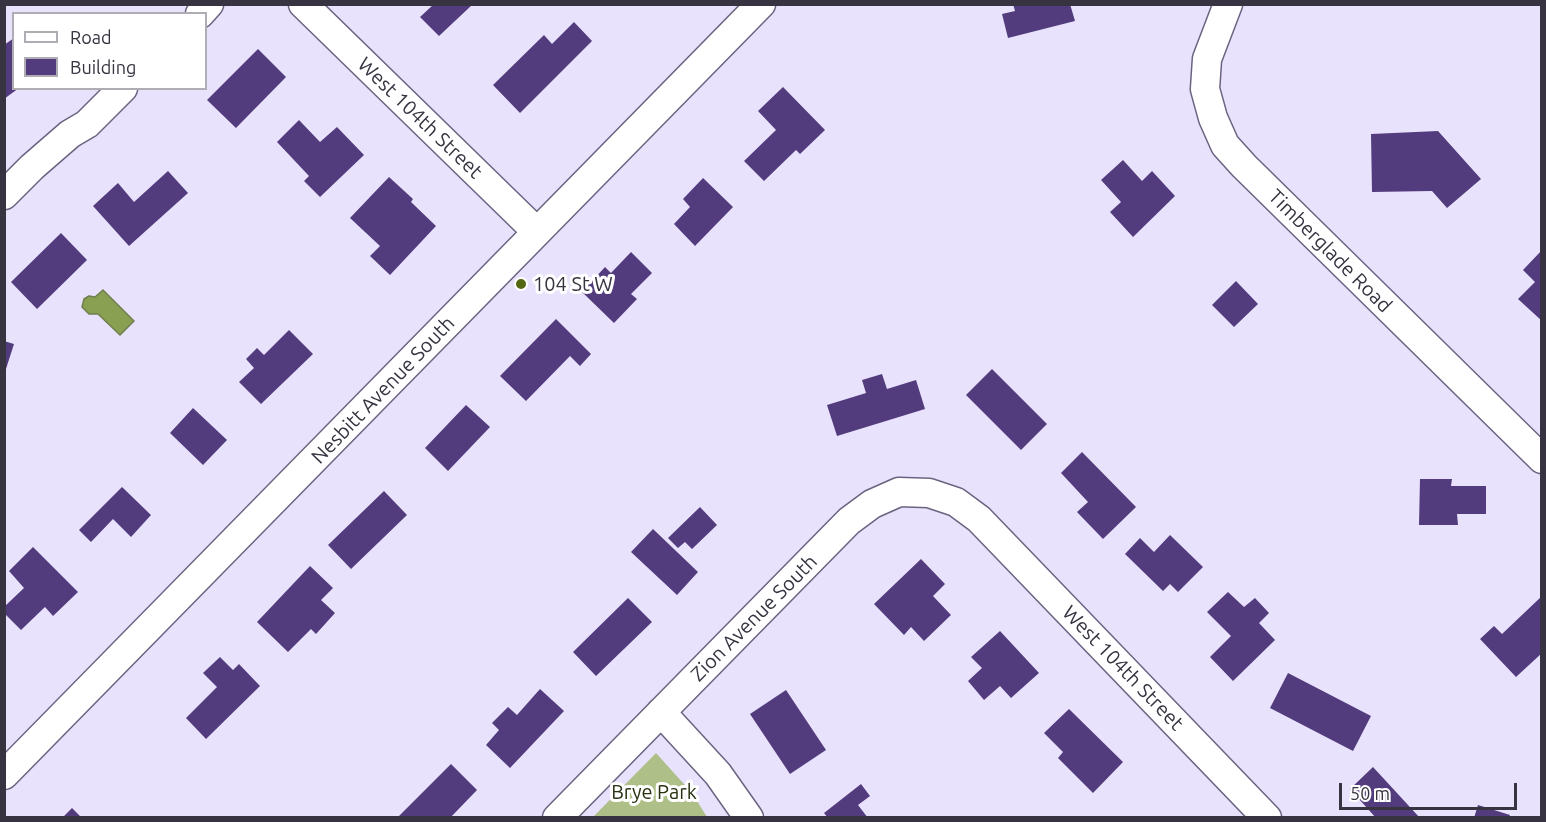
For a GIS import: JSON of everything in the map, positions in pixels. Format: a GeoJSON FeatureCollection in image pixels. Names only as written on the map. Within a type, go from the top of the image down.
{"type":"FeatureCollection","features":[{"type":"Feature","properties":{"kind":"street","name":"West 104th Street"},"geometry":{"type":"LineString","coordinates":[[303,4],[537,232]]}},
{"type":"Feature","properties":{"kind":"street","name":"Nesbitt Avenue South"},"geometry":{"type":"LineString","coordinates":[[4,775],[761,4]]}},
{"type":"Feature","properties":{"kind":"street","name":"Timberglade Road"},"geometry":{"type":"LineString","coordinates":[[1228,4],[1207,59],[1205,89],[1213,118],[1225,145],[1542,459]]}},
{"type":"Feature","properties":{"kind":"street"},"geometry":{"type":"LineString","coordinates":[[4,195],[70,134],[87,124],[121,90]]}},
{"type":"Feature","properties":{"kind":"street","name":"Zion Avenue South"},"geometry":{"type":"LineString","coordinates":[[557,818],[849,521],[872,504],[899,492],[929,494],[956,502],[979,519]]}},
{"type":"Feature","properties":{"kind":"street","name":"West 104th Street"},"geometry":{"type":"LineString","coordinates":[[979,519],[1267,818]]}},
{"type":"Feature","properties":{"kind":"street"},"geometry":{"type":"LineString","coordinates":[[661,712],[718,774],[749,818]]}},
{"type":"Feature","properties":{"kind":"green space","name":"Brye Park"},"geometry":{"type":"Polygon","coordinates":[[[656,753],[692,793],[707,817],[593,817],[656,753]]]}},
{"type":"Feature","properties":{"kind":"shaded area"},"geometry":{"type":"Polygon","coordinates":[[[103,290],[134,321],[120,335],[98,314],[89,314],[82,307],[84,299],[89,296],[95,297],[103,290]]]}},
{"type":"Feature","properties":{"kind":"building"},"geometry":{"type":"Polygon","coordinates":[[[1013,4],[1070,4],[1075,21],[1008,38],[1002,14],[1015,11],[1013,4]]]}},
{"type":"Feature","properties":{"kind":"building"},"geometry":{"type":"Polygon","coordinates":[[[433,5],[472,5],[439,36],[420,17],[433,5]]]}},
{"type":"Feature","properties":{"kind":"building"},"geometry":{"type":"Polygon","coordinates":[[[574,22],[592,41],[520,113],[493,85],[544,35],[552,44],[574,22]]]}},
{"type":"Feature","properties":{"kind":"building"},"geometry":{"type":"Polygon","coordinates":[[[12,39],[12,90],[16,90],[4,99],[4,45],[12,39]]]}},
{"type":"Feature","properties":{"kind":"building"},"geometry":{"type":"Polygon","coordinates":[[[258,49],[286,77],[236,128],[207,100],[258,49]]]}},
{"type":"Feature","properties":{"kind":"building"},"geometry":{"type":"Polygon","coordinates":[[[783,87],[825,130],[800,154],[796,150],[764,181],[744,161],[776,130],[758,111],[783,87]]]}},
{"type":"Feature","properties":{"kind":"building"},"geometry":{"type":"Polygon","coordinates":[[[299,120],[320,142],[337,127],[364,155],[320,197],[304,181],[309,176],[277,142],[299,120]]]}},
{"type":"Feature","properties":{"kind":"building"},"geometry":{"type":"Polygon","coordinates":[[[1438,131],[1481,179],[1447,208],[1432,191],[1372,192],[1371,134],[1438,131]]]}},
{"type":"Feature","properties":{"kind":"building"},"geometry":{"type":"Polygon","coordinates":[[[1123,160],[1142,181],[1152,171],[1175,196],[1133,237],[1110,212],[1121,202],[1101,180],[1123,160]]]}},
{"type":"Feature","properties":{"kind":"building"},"geometry":{"type":"Polygon","coordinates":[[[168,171],[188,193],[129,246],[93,206],[118,183],[134,202],[168,171]]]}},
{"type":"Feature","properties":{"kind":"building"},"geometry":{"type":"Polygon","coordinates":[[[389,177],[413,199],[411,202],[436,226],[390,275],[370,256],[380,246],[350,218],[389,177]]]}},
{"type":"Feature","properties":{"kind":"building"},"geometry":{"type":"Polygon","coordinates":[[[703,178],[733,207],[695,246],[674,224],[690,207],[683,199],[703,178]]]}},
{"type":"Feature","properties":{"kind":"building"},"geometry":{"type":"Polygon","coordinates":[[[61,233],[87,260],[37,309],[11,282],[61,233]]]}},
{"type":"Feature","properties":{"kind":"building"},"geometry":{"type":"Polygon","coordinates":[[[1542,250],[1542,321],[1518,299],[1535,282],[1523,270],[1542,250]]]}},
{"type":"Feature","properties":{"kind":"building"},"geometry":{"type":"Polygon","coordinates":[[[631,252],[652,273],[631,294],[637,299],[614,323],[582,292],[605,267],[611,273],[631,252]]]}},
{"type":"Feature","properties":{"kind":"building"},"geometry":{"type":"Polygon","coordinates":[[[1236,281],[1258,304],[1234,327],[1212,305],[1236,281]]]}},
{"type":"Feature","properties":{"kind":"building"},"geometry":{"type":"Polygon","coordinates":[[[556,319],[591,354],[580,366],[570,356],[526,401],[500,376],[556,319]]]}},
{"type":"Feature","properties":{"kind":"building"},"geometry":{"type":"Polygon","coordinates":[[[289,330],[313,354],[261,404],[239,382],[254,368],[246,359],[257,348],[264,355],[289,330]]]}},
{"type":"Feature","properties":{"kind":"building"},"geometry":{"type":"Polygon","coordinates":[[[4,341],[14,344],[5,372],[4,372],[4,341]]]}},
{"type":"Feature","properties":{"kind":"building"},"geometry":{"type":"Polygon","coordinates":[[[992,369],[1047,424],[1021,450],[966,395],[992,369]]]}},
{"type":"Feature","properties":{"kind":"building"},"geometry":{"type":"Polygon","coordinates":[[[882,374],[887,389],[916,380],[925,409],[837,436],[827,405],[866,393],[862,380],[882,374]]]}},
{"type":"Feature","properties":{"kind":"building"},"geometry":{"type":"Polygon","coordinates":[[[466,405],[490,427],[448,471],[425,448],[466,405]]]}},
{"type":"Feature","properties":{"kind":"building"},"geometry":{"type":"Polygon","coordinates":[[[193,408],[227,440],[203,465],[170,433],[193,408]]]}},
{"type":"Feature","properties":{"kind":"building"},"geometry":{"type":"Polygon","coordinates":[[[1082,452],[1136,507],[1103,539],[1077,512],[1088,502],[1061,473],[1082,452]]]}},
{"type":"Feature","properties":{"kind":"building"},"geometry":{"type":"Polygon","coordinates":[[[1420,479],[1452,479],[1451,486],[1486,486],[1486,514],[1457,514],[1458,525],[1419,525],[1420,479]]]}},
{"type":"Feature","properties":{"kind":"building"},"geometry":{"type":"Polygon","coordinates":[[[122,487],[151,515],[131,537],[113,519],[91,542],[79,530],[122,487]]]}},
{"type":"Feature","properties":{"kind":"building"},"geometry":{"type":"Polygon","coordinates":[[[384,491],[407,515],[351,569],[328,545],[384,491]]]}},
{"type":"Feature","properties":{"kind":"building"},"geometry":{"type":"Polygon","coordinates":[[[700,507],[717,525],[692,549],[685,542],[678,548],[668,538],[700,507]]]}},
{"type":"Feature","properties":{"kind":"building"},"geometry":{"type":"Polygon","coordinates":[[[653,529],[698,572],[677,595],[631,552],[653,529]]]}},
{"type":"Feature","properties":{"kind":"building"},"geometry":{"type":"Polygon","coordinates":[[[1170,535],[1203,567],[1178,592],[1170,584],[1163,591],[1125,554],[1140,538],[1154,552],[1170,535]]]}},
{"type":"Feature","properties":{"kind":"building"},"geometry":{"type":"Polygon","coordinates":[[[33,547],[78,592],[53,616],[45,607],[21,630],[4,613],[4,607],[24,588],[9,571],[33,547]]]}},
{"type":"Feature","properties":{"kind":"building"},"geometry":{"type":"Polygon","coordinates":[[[921,559],[945,584],[933,596],[951,615],[924,641],[911,627],[904,635],[874,604],[921,559]]]}},
{"type":"Feature","properties":{"kind":"building"},"geometry":{"type":"Polygon","coordinates":[[[310,566],[333,588],[321,600],[335,613],[316,634],[311,629],[288,652],[257,622],[310,566]]]}},
{"type":"Feature","properties":{"kind":"building"},"geometry":{"type":"Polygon","coordinates":[[[1228,592],[1244,607],[1255,598],[1269,613],[1259,623],[1275,640],[1233,681],[1210,657],[1231,636],[1207,612],[1228,592]]]}},
{"type":"Feature","properties":{"kind":"building"},"geometry":{"type":"Polygon","coordinates":[[[1542,596],[1542,653],[1516,677],[1480,639],[1494,626],[1502,634],[1542,596]]]}},
{"type":"Feature","properties":{"kind":"building"},"geometry":{"type":"Polygon","coordinates":[[[628,598],[652,622],[596,676],[573,652],[628,598]]]}},
{"type":"Feature","properties":{"kind":"building"},"geometry":{"type":"Polygon","coordinates":[[[1000,631],[1039,673],[1011,698],[1000,686],[984,700],[968,681],[982,668],[971,657],[1000,631]]]}},
{"type":"Feature","properties":{"kind":"building"},"geometry":{"type":"Polygon","coordinates":[[[220,657],[233,670],[239,664],[260,686],[206,739],[186,718],[217,687],[203,673],[220,657]]]}},
{"type":"Feature","properties":{"kind":"building"},"geometry":{"type":"Polygon","coordinates":[[[1288,673],[1371,716],[1353,751],[1270,708],[1288,673]]]}},
{"type":"Feature","properties":{"kind":"building"},"geometry":{"type":"Polygon","coordinates":[[[540,689],[564,711],[510,768],[486,745],[499,730],[492,723],[508,707],[517,715],[540,689]]]}},
{"type":"Feature","properties":{"kind":"building"},"geometry":{"type":"Polygon","coordinates":[[[786,690],[826,750],[790,774],[750,714],[786,690]]]}},
{"type":"Feature","properties":{"kind":"building"},"geometry":{"type":"Polygon","coordinates":[[[1069,709],[1123,762],[1093,793],[1058,758],[1063,752],[1044,733],[1069,709]]]}},
{"type":"Feature","properties":{"kind":"building"},"geometry":{"type":"Polygon","coordinates":[[[451,764],[477,790],[450,818],[397,818],[451,764]]]}},
{"type":"Feature","properties":{"kind":"building"},"geometry":{"type":"Polygon","coordinates":[[[1373,767],[1420,818],[1376,818],[1350,789],[1373,767]]]}},
{"type":"Feature","properties":{"kind":"building"},"geometry":{"type":"Polygon","coordinates":[[[861,784],[870,796],[858,805],[868,818],[828,818],[824,813],[861,784]]]}},
{"type":"Feature","properties":{"kind":"building"},"geometry":{"type":"Polygon","coordinates":[[[1478,805],[1510,815],[1509,818],[1474,818],[1478,805]]]}},
{"type":"Feature","properties":{"kind":"building"},"geometry":{"type":"Polygon","coordinates":[[[72,808],[82,818],[62,818],[72,808]]]}},
{"type":"Feature","properties":{"kind":"place","name":"104 St W"},"geometry":{"type":"Point","coordinates":[521,284]}}]}
